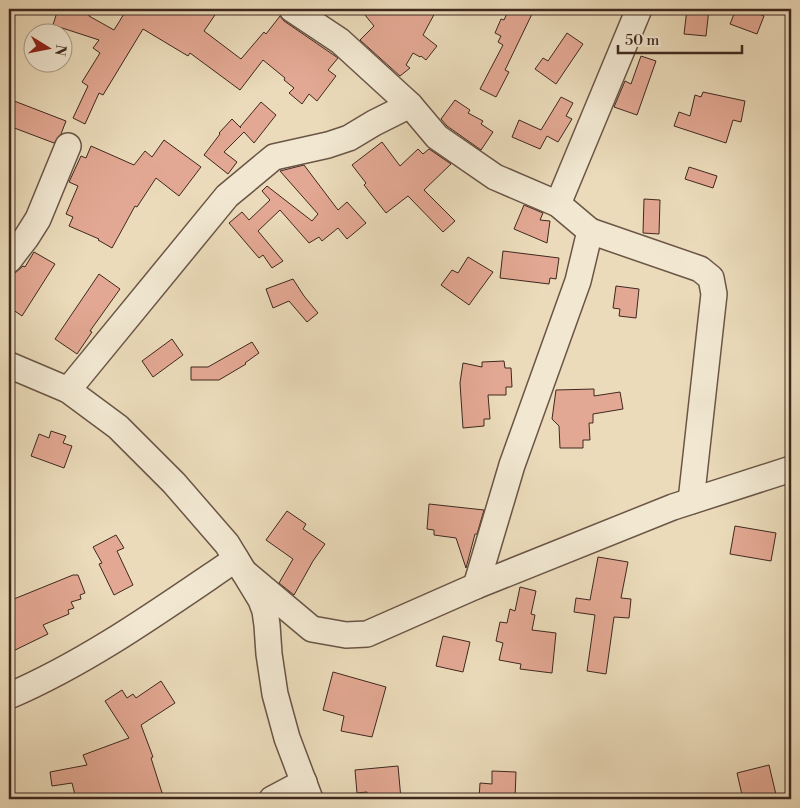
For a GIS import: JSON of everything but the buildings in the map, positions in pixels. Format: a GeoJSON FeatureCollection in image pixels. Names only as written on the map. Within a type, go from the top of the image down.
{"type":"FeatureCollection","features":[{"type":"Feature","properties":{"kind":"street"},"geometry":{"type":"LineString","coordinates":[[292,9],[340,41],[410,105],[437,136],[495,177],[558,204],[590,231],[700,269],[711,278],[714,294],[691,501]]}},
{"type":"Feature","properties":{"kind":"street"},"geometry":{"type":"LineString","coordinates":[[558,204],[638,9]]}},
{"type":"Feature","properties":{"kind":"street"},"geometry":{"type":"LineString","coordinates":[[68,390],[227,196],[241,184],[274,157],[328,145],[349,138],[410,105]]}},
{"type":"Feature","properties":{"kind":"street"},"geometry":{"type":"LineString","coordinates":[[9,260],[38,218],[68,146]]}},
{"type":"Feature","properties":{"kind":"street"},"geometry":{"type":"LineString","coordinates":[[476,586],[512,465],[578,281],[590,231]]}},
{"type":"Feature","properties":{"kind":"street"},"geometry":{"type":"LineString","coordinates":[[9,365],[68,390],[118,427],[150,458],[227,544],[261,600],[268,625],[269,654],[275,694],[287,738],[307,790],[272,799]]}},
{"type":"Feature","properties":{"kind":"street"},"geometry":{"type":"LineString","coordinates":[[240,566],[312,629],[346,635],[367,634],[476,586],[691,501],[791,469]]}},
{"type":"Feature","properties":{"kind":"street"},"geometry":{"type":"LineString","coordinates":[[9,696],[39,683],[102,648],[240,566]]}}]}
